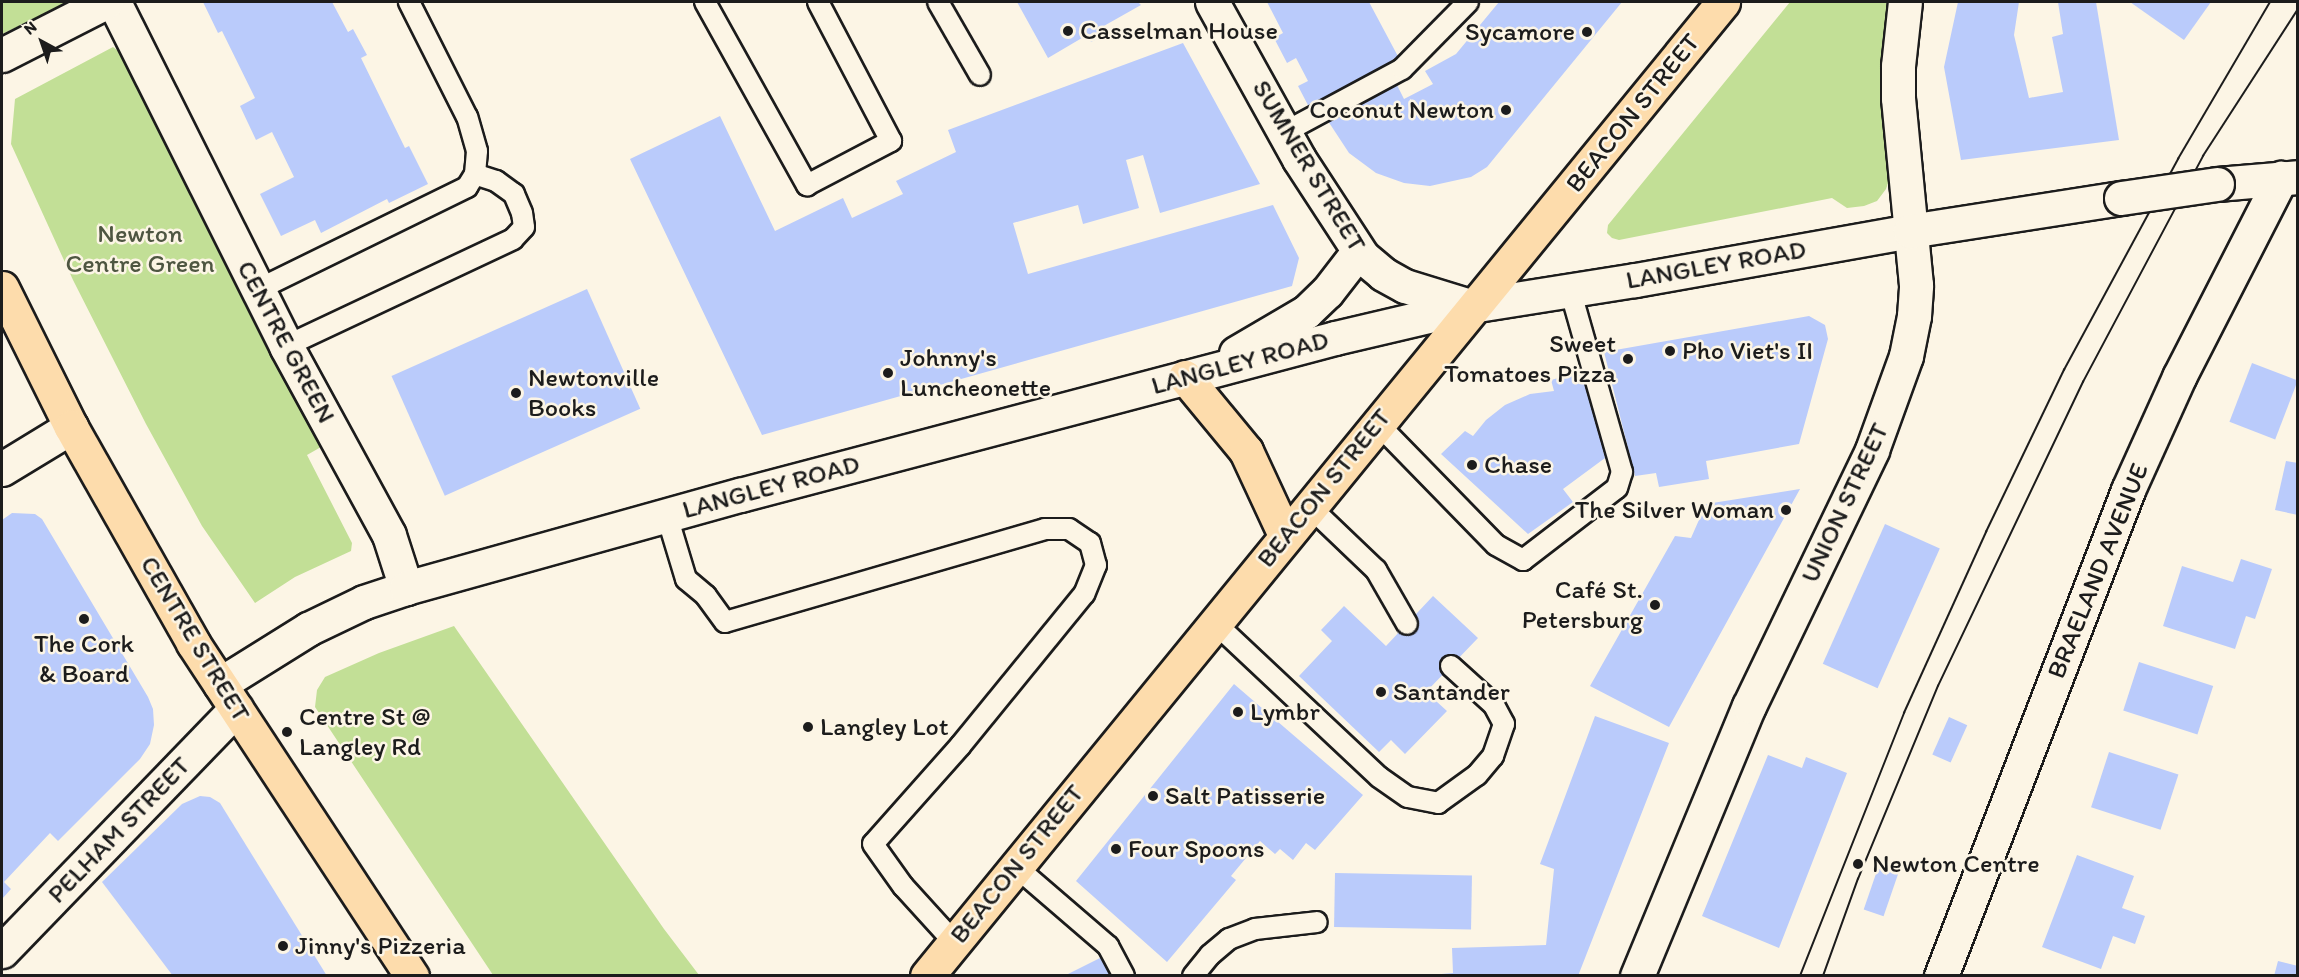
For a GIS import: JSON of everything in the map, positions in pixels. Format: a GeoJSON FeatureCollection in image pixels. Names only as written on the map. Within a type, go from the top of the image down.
{"type":"FeatureCollection","features":[{"type":"Feature","properties":{"kind":"main road","name":"BEACON STREET"},"geometry":{"type":"LineString","coordinates":[[927,975],[1723,2]]}},
{"type":"Feature","properties":{"kind":"main road","name":"CENTRE STREET"},"geometry":{"type":"LineString","coordinates":[[2,288],[71,428],[193,643],[412,975]]}},
{"type":"Feature","properties":{"kind":"main road"},"geometry":{"type":"LineString","coordinates":[[1193,375],[1246,451],[1285,535]]}},
{"type":"Feature","properties":{"kind":"street"},"geometry":{"type":"LineString","coordinates":[[2,55],[106,2]]}},
{"type":"Feature","properties":{"kind":"street","name":"CENTRE GREEN"},"geometry":{"type":"LineString","coordinates":[[114,2],[257,290],[389,535],[406,588]]}},
{"type":"Feature","properties":{"kind":"street","name":"SUMNER STREET"},"geometry":{"type":"LineString","coordinates":[[1212,2],[1285,132],[1358,252],[1375,268],[1398,283],[1472,306]]}},
{"type":"Feature","properties":{"kind":"street","name":"UNION STREET"},"geometry":{"type":"LineString","coordinates":[[1637,975],[1745,714],[1839,523],[1890,404],[1906,356],[1915,309],[1916,285],[1898,98],[1899,58],[1905,2]]}},
{"type":"Feature","properties":{"kind":"street","name":"LANGLEY ROAD"},"geometry":{"type":"LineString","coordinates":[[228,697],[308,629],[364,602],[406,588],[667,516],[1193,375],[1472,306],[1910,231],[2217,184],[2289,178]]}},
{"type":"Feature","properties":{"kind":"street","name":"BRAELAND AVENUE"},"geometry":{"type":"LineString","coordinates":[[1941,975],[2128,490],[2179,377],[2289,178]]}},
{"type":"Feature","properties":{"kind":"street"},"geometry":{"type":"LineString","coordinates":[[1193,375],[1306,312],[1327,292],[1358,252]]}},
{"type":"Feature","properties":{"kind":"street"},"geometry":{"type":"LineString","coordinates":[[2,469],[71,428]]}},
{"type":"Feature","properties":{"kind":"street","name":"PELHAM STREET"},"geometry":{"type":"LineString","coordinates":[[2,951],[228,697]]}},
{"type":"Feature","properties":{"kind":"lane"},"geometry":{"type":"LineString","coordinates":[[257,290],[467,187],[475,174],[477,151],[467,117],[409,2]]}},
{"type":"Feature","properties":{"kind":"lane"},"geometry":{"type":"LineString","coordinates":[[705,2],[807,186],[891,141],[818,2]]}},
{"type":"Feature","properties":{"kind":"lane"},"geometry":{"type":"LineString","coordinates":[[938,2],[980,75]]}},
{"type":"Feature","properties":{"kind":"lane"},"geometry":{"type":"LineString","coordinates":[[1285,132],[1402,69],[1468,2]]}},
{"type":"Feature","properties":{"kind":"lane"},"geometry":{"type":"LineString","coordinates":[[286,346],[513,239],[524,227],[522,213],[514,195],[496,181],[475,174]]}},
{"type":"Feature","properties":{"kind":"lane"},"geometry":{"type":"LineString","coordinates":[[1377,423],[1496,544],[1522,560],[1617,488],[1622,472],[1570,290]]}},
{"type":"Feature","properties":{"kind":"lane"},"geometry":{"type":"LineString","coordinates":[[1309,506],[1376,570],[1407,624]]}},
{"type":"Feature","properties":{"kind":"lane"},"geometry":{"type":"LineString","coordinates":[[667,516],[686,579],[706,596],[724,622],[1035,531],[1054,527],[1069,529],[1090,543],[1096,565],[1084,594],[961,745],[873,844],[908,891],[954,942]]}},
{"type":"Feature","properties":{"kind":"lane"},"geometry":{"type":"LineString","coordinates":[[1214,622],[1379,777],[1408,797],[1438,803],[1477,775],[1493,756],[1504,724],[1494,705],[1451,666]]}},
{"type":"Feature","properties":{"kind":"lane"},"geometry":{"type":"LineString","coordinates":[[1015,866],[1108,946],[1124,975]]}},
{"type":"Feature","properties":{"kind":"lane"},"geometry":{"type":"LineString","coordinates":[[1193,975],[1210,955],[1230,939],[1255,929],[1317,922]]}},
{"type":"Feature","properties":{"kind":"green space"},"geometry":{"type":"Polygon","coordinates":[[[2,2],[69,2],[2,34],[2,2]]]}},
{"type":"Feature","properties":{"kind":"green space"},"geometry":{"type":"Polygon","coordinates":[[[1790,2],[1895,2],[1890,177],[1886,189],[1877,201],[1864,206],[1847,208],[1832,198],[1619,240],[1612,238],[1607,233],[1608,225],[1790,2]]]}},
{"type":"Feature","properties":{"kind":"green space","name":"Newton Centre Green"},"geometry":{"type":"Polygon","coordinates":[[[113,47],[125,56],[133,69],[321,447],[307,455],[352,543],[351,551],[295,577],[255,603],[202,526],[146,424],[73,280],[11,144],[15,99],[113,47]]]}},
{"type":"Feature","properties":{"kind":"green space"},"geometry":{"type":"Polygon","coordinates":[[[454,626],[664,929],[699,975],[493,975],[315,707],[317,690],[325,677],[379,653],[454,626]]]}},
{"type":"Feature","properties":{"kind":"building"},"geometry":{"type":"Polygon","coordinates":[[[203,2],[332,2],[348,32],[353,29],[367,55],[361,58],[405,148],[409,146],[428,184],[389,203],[387,199],[321,233],[315,220],[281,236],[260,194],[294,177],[272,132],[256,140],[240,106],[255,98],[222,31],[218,33],[203,2]]]}},
{"type":"Feature","properties":{"kind":"building","name":"Casselman House"},"geometry":{"type":"Polygon","coordinates":[[[1017,2],[1138,2],[1141,5],[1102,27],[1106,34],[1091,42],[1087,35],[1048,58],[1017,2]]]}},
{"type":"Feature","properties":{"kind":"building"},"geometry":{"type":"Polygon","coordinates":[[[1267,2],[1369,2],[1401,62],[1310,109],[1298,86],[1308,81],[1296,58],[1287,63],[1274,38],[1283,33],[1267,2]]]}},
{"type":"Feature","properties":{"kind":"building"},"geometry":{"type":"Polygon","coordinates":[[[1499,2],[1622,2],[1487,167],[1471,177],[1430,186],[1404,183],[1376,173],[1349,153],[1328,121],[1397,85],[1404,99],[1433,84],[1425,71],[1456,54],[1499,2]]]}},
{"type":"Feature","properties":{"kind":"building"},"geometry":{"type":"Polygon","coordinates":[[[1958,2],[2019,2],[2014,35],[2029,98],[2063,92],[2052,37],[2063,34],[2058,2],[2096,2],[2119,140],[1961,160],[1944,67],[1958,2]]]}},
{"type":"Feature","properties":{"kind":"building"},"geometry":{"type":"Polygon","coordinates":[[[2130,2],[2211,2],[2184,40],[2130,2]]]}},
{"type":"Feature","properties":{"kind":"building"},"geometry":{"type":"Polygon","coordinates":[[[1183,43],[1260,184],[1160,213],[1143,155],[1126,160],[1139,208],[1083,224],[1078,205],[1013,223],[1028,274],[1273,205],[1299,258],[1292,286],[762,435],[630,159],[720,116],[775,231],[843,198],[852,218],[903,194],[896,181],[956,152],[948,130],[1183,43]]]}},
{"type":"Feature","properties":{"kind":"building","name":"Newtonville Books"},"geometry":{"type":"Polygon","coordinates":[[[587,289],[640,409],[445,496],[392,376],[587,289]]]}},
{"type":"Feature","properties":{"kind":"building"},"geometry":{"type":"Polygon","coordinates":[[[1809,316],[1825,325],[1828,339],[1799,444],[1706,461],[1709,479],[1659,487],[1656,473],[1635,476],[1604,352],[1809,316]]]}},
{"type":"Feature","properties":{"kind":"building"},"geometry":{"type":"Polygon","coordinates":[[[2252,363],[2298,381],[2275,439],[2229,422],[2252,363]]]}},
{"type":"Feature","properties":{"kind":"building"},"geometry":{"type":"Polygon","coordinates":[[[1583,371],[1605,458],[1563,489],[1573,502],[1528,534],[1441,454],[1465,431],[1473,436],[1486,420],[1505,405],[1530,394],[1554,391],[1551,380],[1583,371]]]}},
{"type":"Feature","properties":{"kind":"building"},"geometry":{"type":"Polygon","coordinates":[[[2286,461],[2298,463],[2298,515],[2275,510],[2286,461]]]}},
{"type":"Feature","properties":{"kind":"building"},"geometry":{"type":"Polygon","coordinates":[[[1800,489],[1669,727],[1590,686],[1675,536],[1691,538],[1706,504],[1800,489]]]}},
{"type":"Feature","properties":{"kind":"building"},"geometry":{"type":"Polygon","coordinates":[[[12,513],[35,514],[42,519],[148,697],[153,709],[154,725],[150,744],[140,759],[58,841],[50,833],[4,882],[11,889],[2,899],[2,520],[12,513]]]}},
{"type":"Feature","properties":{"kind":"building"},"geometry":{"type":"Polygon","coordinates":[[[1885,524],[1940,548],[1878,688],[1823,664],[1885,524]]]}},
{"type":"Feature","properties":{"kind":"building"},"geometry":{"type":"Polygon","coordinates":[[[2241,559],[2272,569],[2255,619],[2246,616],[2235,649],[2163,626],[2182,566],[2233,582],[2241,559]]]}},
{"type":"Feature","properties":{"kind":"building"},"geometry":{"type":"Polygon","coordinates":[[[1433,596],[1478,638],[1426,692],[1447,711],[1405,754],[1391,740],[1379,752],[1299,676],[1332,641],[1321,630],[1344,606],[1386,646],[1433,596]]]}},
{"type":"Feature","properties":{"kind":"building"},"geometry":{"type":"Polygon","coordinates":[[[2139,662],[2213,686],[2197,735],[2123,711],[2139,662]]]}},
{"type":"Feature","properties":{"kind":"building"},"geometry":{"type":"Polygon","coordinates":[[[1234,684],[1363,795],[1315,850],[1306,843],[1293,860],[1280,849],[1275,854],[1260,841],[1231,876],[1236,880],[1167,962],[1076,881],[1234,684]]]}},
{"type":"Feature","properties":{"kind":"building"},"geometry":{"type":"Polygon","coordinates":[[[1595,716],[1669,743],[1578,976],[1418,976],[1453,973],[1452,948],[1546,945],[1554,869],[1540,864],[1595,716]]]}},
{"type":"Feature","properties":{"kind":"building"},"geometry":{"type":"Polygon","coordinates":[[[1949,717],[1967,725],[1951,763],[1932,754],[1949,717]]]}},
{"type":"Feature","properties":{"kind":"building"},"geometry":{"type":"Polygon","coordinates":[[[2109,752],[2178,775],[2161,830],[2091,807],[2109,752]]]}},
{"type":"Feature","properties":{"kind":"building"},"geometry":{"type":"Polygon","coordinates":[[[1768,755],[1802,768],[1806,757],[1847,773],[1779,948],[1702,916],[1768,755]]]}},
{"type":"Feature","properties":{"kind":"building"},"geometry":{"type":"Polygon","coordinates":[[[200,796],[210,797],[220,803],[327,976],[173,976],[102,882],[182,804],[200,796]]]}},
{"type":"Feature","properties":{"kind":"building"},"geometry":{"type":"Polygon","coordinates":[[[2077,855],[2134,876],[2122,908],[2145,916],[2135,944],[2113,936],[2101,969],[2042,947],[2077,855]]]}},
{"type":"Feature","properties":{"kind":"building"},"geometry":{"type":"Polygon","coordinates":[[[1879,865],[1899,872],[1884,916],[1864,909],[1879,865]]]}},
{"type":"Feature","properties":{"kind":"building"},"geometry":{"type":"Polygon","coordinates":[[[1335,873],[1472,875],[1471,929],[1334,927],[1335,873]]]}},
{"type":"Feature","properties":{"kind":"building"},"geometry":{"type":"Polygon","coordinates":[[[1102,957],[1111,976],[1064,976],[1102,957]]]}},
{"type":"Feature","properties":{"kind":"building"},"geometry":{"type":"Polygon","coordinates":[[[2278,961],[2298,966],[2298,976],[2274,976],[2278,961]]]}},
{"type":"Feature","properties":{"kind":"tram line"},"geometry":{"type":"LineString","coordinates":[[1800,976],[1904,713],[1986,532],[2064,370],[2178,159],[2270,2]]}},
{"type":"Feature","properties":{"kind":"tram line"},"geometry":{"type":"LineString","coordinates":[[1823,976],[1858,879],[1938,686],[2083,382],[2203,156],[2298,9]]}},
{"type":"Feature","properties":{"kind":"place","name":"Casselman House"},"geometry":{"type":"Point","coordinates":[1068,31]}},
{"type":"Feature","properties":{"kind":"place","name":"Sycamore"},"geometry":{"type":"Point","coordinates":[1587,32]}},
{"type":"Feature","properties":{"kind":"place","name":"Coconut Newton"},"geometry":{"type":"Point","coordinates":[1506,110]}},
{"type":"Feature","properties":{"kind":"place","name":"Pho Viet's II"},"geometry":{"type":"Point","coordinates":[1670,351]}},
{"type":"Feature","properties":{"kind":"place","name":"Sweet Tomatoes Pizza"},"geometry":{"type":"Point","coordinates":[1628,359]}},
{"type":"Feature","properties":{"kind":"place","name":"Johnny's Luncheonette"},"geometry":{"type":"Point","coordinates":[888,373]}},
{"type":"Feature","properties":{"kind":"place","name":"Newtonville Books"},"geometry":{"type":"Point","coordinates":[516,393]}},
{"type":"Feature","properties":{"kind":"place","name":"Chase"},"geometry":{"type":"Point","coordinates":[1472,465]}},
{"type":"Feature","properties":{"kind":"place","name":"The Silver Woman"},"geometry":{"type":"Point","coordinates":[1786,510]}},
{"type":"Feature","properties":{"kind":"place","name":"Café St. Petersburg"},"geometry":{"type":"Point","coordinates":[1655,605]}},
{"type":"Feature","properties":{"kind":"place","name":"The Cork & Board"},"geometry":{"type":"Point","coordinates":[84,619]}},
{"type":"Feature","properties":{"kind":"place","name":"Santander"},"geometry":{"type":"Point","coordinates":[1381,692]}},
{"type":"Feature","properties":{"kind":"place","name":"Lymbr"},"geometry":{"type":"Point","coordinates":[1238,712]}},
{"type":"Feature","properties":{"kind":"place","name":"Langley Lot"},"geometry":{"type":"Point","coordinates":[808,727]}},
{"type":"Feature","properties":{"kind":"place","name":"Centre St @ Langley Rd"},"geometry":{"type":"Point","coordinates":[287,732]}},
{"type":"Feature","properties":{"kind":"place","name":"Salt Patisserie"},"geometry":{"type":"Point","coordinates":[1153,796]}},
{"type":"Feature","properties":{"kind":"place","name":"Four Spoons"},"geometry":{"type":"Point","coordinates":[1116,849]}},
{"type":"Feature","properties":{"kind":"place","name":"Newton Centre"},"geometry":{"type":"Point","coordinates":[1858,864]}},
{"type":"Feature","properties":{"kind":"place","name":"Jinny's Pizzeria"},"geometry":{"type":"Point","coordinates":[283,946]}}]}
